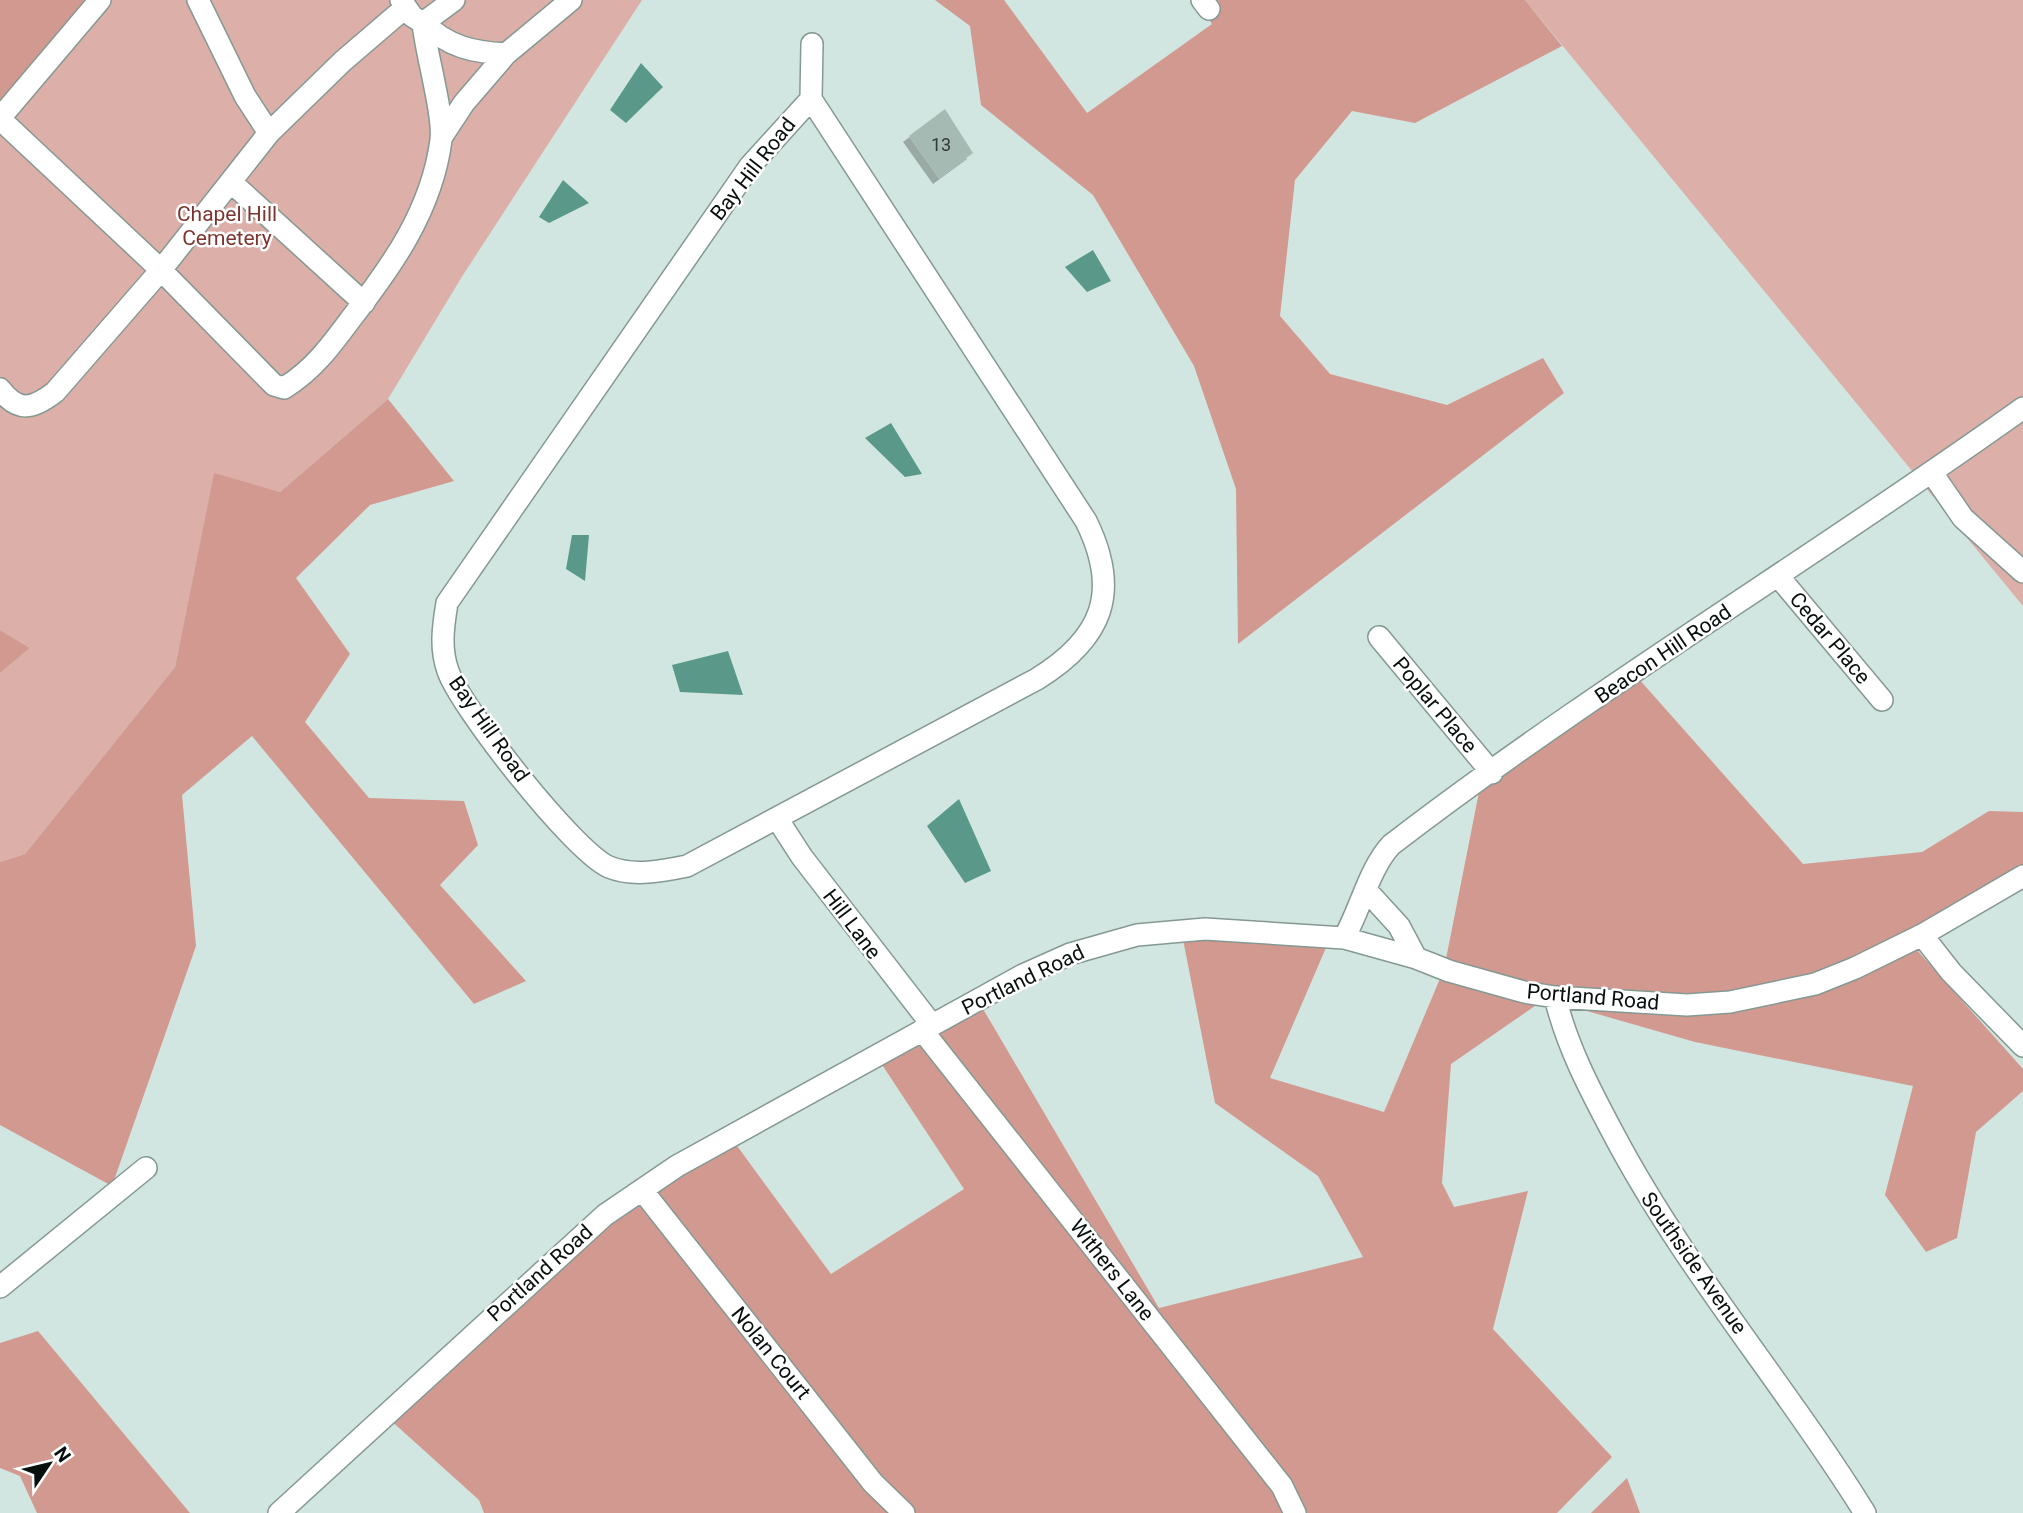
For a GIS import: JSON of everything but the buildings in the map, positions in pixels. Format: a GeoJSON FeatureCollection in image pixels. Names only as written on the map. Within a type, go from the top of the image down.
{"type":"FeatureCollection","features":[{"type":"Feature","properties":{"kind":"street"},"geometry":{"type":"LineString","coordinates":[[100,0],[0,118],[160,270],[274,385],[284,388],[315,366],[390,268],[412,230],[430,186],[441,138],[464,103],[506,54],[571,0]]}},
{"type":"Feature","properties":{"kind":"street"},"geometry":{"type":"LineString","coordinates":[[198,0],[245,96],[269,133]]}},
{"type":"Feature","properties":{"kind":"street"},"geometry":{"type":"LineString","coordinates":[[423,23],[454,0]]}},
{"type":"Feature","properties":{"kind":"street"},"geometry":{"type":"LineString","coordinates":[[0,389],[10,402],[23,406],[33,405],[47,398],[160,270],[269,133],[404,4],[440,39],[472,52],[506,54]]}},
{"type":"Feature","properties":{"kind":"street"},"geometry":{"type":"LineString","coordinates":[[423,23],[441,138]]}},
{"type":"Feature","properties":{"kind":"street"},"geometry":{"type":"LineString","coordinates":[[811,99],[812,44]]}},
{"type":"Feature","properties":{"kind":"street","name":"Bay Hill Road"},"geometry":{"type":"LineString","coordinates":[[811,99],[1086,521],[1104,566],[1104,586],[1101,607],[1092,629],[1079,648],[1059,666],[778,820],[687,866],[639,872],[607,866],[583,849],[559,823],[478,720],[447,669],[442,632],[447,603],[458,584],[750,166],[811,99]]}},
{"type":"Feature","properties":{"kind":"street"},"geometry":{"type":"LineString","coordinates":[[231,182],[363,303]]}},
{"type":"Feature","properties":{"kind":"street","name":"Beacon Hill Road"},"geometry":{"type":"LineString","coordinates":[[1344,938],[1367,891],[1375,866],[1391,845],[2023,408]]}},
{"type":"Feature","properties":{"kind":"street"},"geometry":{"type":"LineString","coordinates":[[1933,472],[1963,518],[2023,572]]}},
{"type":"Feature","properties":{"kind":"street","name":"Cedar Place"},"geometry":{"type":"LineString","coordinates":[[1778,576],[1882,700]]}},
{"type":"Feature","properties":{"kind":"street","name":"Poplar Place"},"geometry":{"type":"LineString","coordinates":[[1379,637],[1492,773]]}},
{"type":"Feature","properties":{"kind":"street","name":"Hill Lane"},"geometry":{"type":"LineString","coordinates":[[778,820],[927,1028]]}},
{"type":"Feature","properties":{"kind":"street","name":"Portland Road"},"geometry":{"type":"LineString","coordinates":[[279,1513],[585,1231],[642,1190],[677,1166],[1023,975],[1070,954],[1137,935],[1205,929],[1344,938],[1499,985],[1555,997],[1687,1005],[1761,997],[1815,984],[1922,935],[2023,876]]}},
{"type":"Feature","properties":{"kind":"street"},"geometry":{"type":"LineString","coordinates":[[1367,891],[1399,926],[1416,958]]}},
{"type":"Feature","properties":{"kind":"street"},"geometry":{"type":"LineString","coordinates":[[1922,935],[1951,972],[2023,1046]]}},
{"type":"Feature","properties":{"kind":"street","name":"Southside Avenue"},"geometry":{"type":"LineString","coordinates":[[1555,997],[1564,1035],[1642,1188],[1675,1239],[1825,1448],[1865,1513]]}},
{"type":"Feature","properties":{"kind":"street","name":"Withers Lane"},"geometry":{"type":"LineString","coordinates":[[927,1028],[1282,1486],[1295,1513]]}},
{"type":"Feature","properties":{"kind":"street"},"geometry":{"type":"LineString","coordinates":[[0,1287],[146,1168]]}},
{"type":"Feature","properties":{"kind":"street","name":"Nolan Court"},"geometry":{"type":"LineString","coordinates":[[642,1190],[873,1483],[904,1513]]}},
{"type":"Feature","properties":{"kind":"green space","name":"Chapel Hill Cemetery"},"geometry":{"type":"Polygon","coordinates":[[[90,0],[642,0],[463,275],[388,399],[280,492],[214,474],[175,667],[25,854],[0,862],[0,673],[30,648],[0,630],[0,106],[90,0]]]}},
{"type":"Feature","properties":{"kind":"green space"},"geometry":{"type":"Polygon","coordinates":[[[1525,0],[2023,0],[2023,606],[1525,0]]]}},
{"type":"Feature","properties":{"kind":"shaded area"},"geometry":{"type":"Polygon","coordinates":[[[0,0],[90,0],[0,106],[0,0]]]}},
{"type":"Feature","properties":{"kind":"shaded area"},"geometry":{"type":"Polygon","coordinates":[[[935,0],[1004,0],[1087,113],[1212,24],[1198,0],[1525,0],[1562,46],[1415,123],[1352,111],[1295,180],[1280,316],[1330,374],[1447,405],[1543,358],[1564,393],[1238,644],[1236,489],[1194,366],[1093,195],[981,105],[970,26],[935,0]]]}},
{"type":"Feature","properties":{"kind":"shaded area"},"geometry":{"type":"Polygon","coordinates":[[[641,63],[663,87],[626,123],[610,110],[641,63]]]}},
{"type":"Feature","properties":{"kind":"shaded area"},"geometry":{"type":"Polygon","coordinates":[[[563,180],[589,203],[549,223],[539,217],[563,180]]]}},
{"type":"Feature","properties":{"kind":"shaded area"},"geometry":{"type":"Polygon","coordinates":[[[1093,250],[1111,281],[1087,292],[1065,267],[1093,250]]]}},
{"type":"Feature","properties":{"kind":"shaded area"},"geometry":{"type":"Polygon","coordinates":[[[388,399],[454,481],[370,505],[296,578],[350,654],[305,722],[369,798],[464,801],[478,845],[440,885],[526,981],[474,1004],[252,736],[182,795],[196,946],[112,1186],[0,1125],[0,862],[25,854],[175,667],[214,473],[280,492],[388,399]]]}},
{"type":"Feature","properties":{"kind":"shaded area"},"geometry":{"type":"Polygon","coordinates":[[[891,423],[922,474],[905,477],[865,438],[891,423]]]}},
{"type":"Feature","properties":{"kind":"shaded area"},"geometry":{"type":"Polygon","coordinates":[[[572,535],[589,535],[585,581],[566,569],[572,535]]]}},
{"type":"Feature","properties":{"kind":"shaded area"},"geometry":{"type":"Polygon","coordinates":[[[0,630],[30,648],[0,673],[0,630]]]}},
{"type":"Feature","properties":{"kind":"shaded area"},"geometry":{"type":"Polygon","coordinates":[[[728,651],[743,695],[680,692],[672,665],[728,651]]]}},
{"type":"Feature","properties":{"kind":"shaded area"},"geometry":{"type":"Polygon","coordinates":[[[1638,678],[1803,864],[1922,852],[1989,811],[2023,812],[2023,876],[1908,940],[2023,1069],[2023,1091],[1976,1132],[1957,1238],[1926,1252],[1885,1195],[1913,1086],[1695,1042],[1545,999],[1451,1064],[1442,1183],[1454,1207],[1528,1191],[1493,1329],[1612,1457],[1557,1513],[484,1513],[479,1500],[387,1417],[618,1200],[732,1139],[831,1274],[964,1189],[875,1054],[976,997],[1159,1308],[1363,1257],[1318,1176],[1215,1103],[1180,924],[1331,936],[1270,1078],[1384,1112],[1444,969],[1481,782],[1638,678]]]}},
{"type":"Feature","properties":{"kind":"shaded area"},"geometry":{"type":"Polygon","coordinates":[[[959,799],[991,871],[965,883],[927,826],[959,799]]]}},
{"type":"Feature","properties":{"kind":"shaded area"},"geometry":{"type":"Polygon","coordinates":[[[38,1331],[190,1513],[37,1513],[20,1476],[0,1468],[0,1343],[38,1331]]]}},
{"type":"Feature","properties":{"kind":"shaded area"},"geometry":{"type":"Polygon","coordinates":[[[1627,1478],[1640,1513],[1591,1513],[1627,1478]]]}}]}
